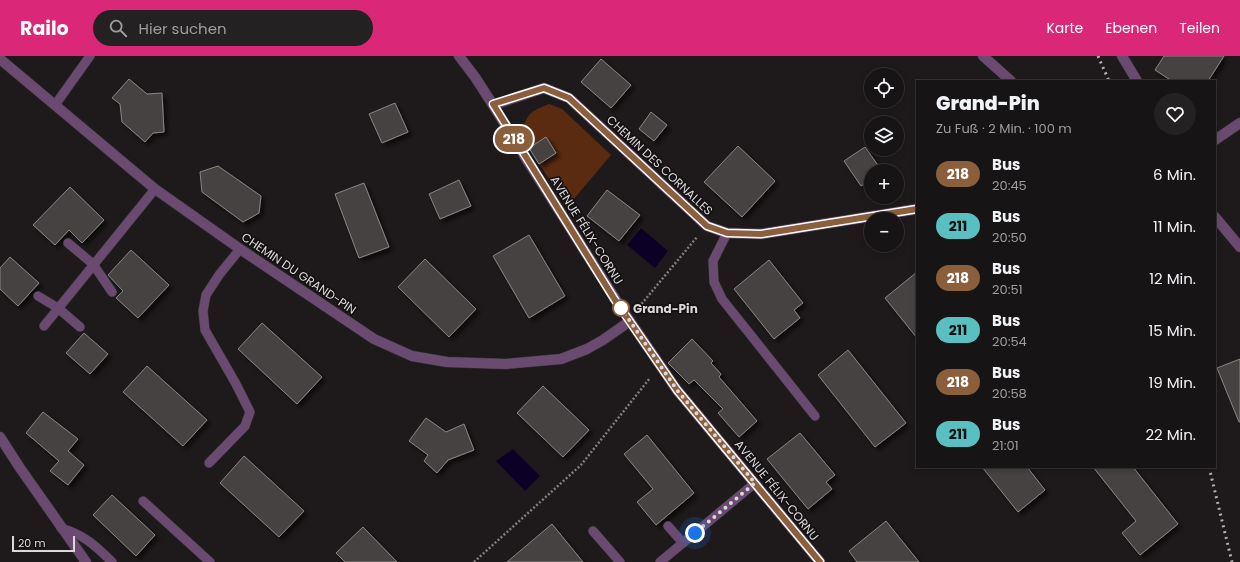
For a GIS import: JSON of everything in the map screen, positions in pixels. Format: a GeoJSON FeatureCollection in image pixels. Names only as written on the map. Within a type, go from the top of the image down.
{"type":"FeatureCollection","features":[{"type":"Feature","properties":{"kind":"street","name":"AVENUE FÉLIX-CORNU"},"geometry":{"type":"LineString","coordinates":[[459,56],[493,104],[531,167],[630,321],[677,390],[820,562]]}},
{"type":"Feature","properties":{"kind":"street"},"geometry":{"type":"LineString","coordinates":[[983,56],[1010,80]]}},
{"type":"Feature","properties":{"kind":"street"},"geometry":{"type":"LineString","coordinates":[[1122,56],[1136,80]]}},
{"type":"Feature","properties":{"kind":"street","name":"CHEMIN DU GRAND-PIN"},"geometry":{"type":"LineString","coordinates":[[0,59],[155,189],[240,249],[374,339],[412,356],[447,362],[506,364],[561,359],[587,350],[630,321]]}},
{"type":"Feature","properties":{"kind":"street","name":"CHEMIN DES CORNALLES"},"geometry":{"type":"LineString","coordinates":[[493,104],[544,88],[569,98],[707,226],[727,233],[761,234],[916,209]]}},
{"type":"Feature","properties":{"kind":"street"},"geometry":{"type":"LineString","coordinates":[[1216,139],[1240,123]]}},
{"type":"Feature","properties":{"kind":"street"},"geometry":{"type":"LineString","coordinates":[[1216,218],[1240,247]]}},
{"type":"Feature","properties":{"kind":"street"},"geometry":{"type":"LineString","coordinates":[[0,438],[86,562]]}},
{"type":"Feature","properties":{"kind":"lane"},"geometry":{"type":"LineString","coordinates":[[55,105],[90,56]]}},
{"type":"Feature","properties":{"kind":"lane"},"geometry":{"type":"LineString","coordinates":[[44,326],[155,189]]}},
{"type":"Feature","properties":{"kind":"lane"},"geometry":{"type":"LineString","coordinates":[[727,233],[713,261],[714,282],[719,294],[815,416]]}},
{"type":"Feature","properties":{"kind":"lane"},"geometry":{"type":"LineString","coordinates":[[68,243],[93,264],[112,292]]}},
{"type":"Feature","properties":{"kind":"lane"},"geometry":{"type":"LineString","coordinates":[[209,464],[245,426],[250,412],[205,330],[203,311],[206,295],[219,275],[240,249]]}},
{"type":"Feature","properties":{"kind":"lane"},"geometry":{"type":"LineString","coordinates":[[38,296],[58,308],[80,327]]}},
{"type":"Feature","properties":{"kind":"lane"},"geometry":{"type":"LineString","coordinates":[[660,562],[755,483]]}},
{"type":"Feature","properties":{"kind":"lane"},"geometry":{"type":"LineString","coordinates":[[143,501],[210,562]]}},
{"type":"Feature","properties":{"kind":"lane"},"geometry":{"type":"LineString","coordinates":[[668,526],[683,543]]}},
{"type":"Feature","properties":{"kind":"lane"},"geometry":{"type":"LineString","coordinates":[[61,528],[76,532],[87,539],[112,562]]}},
{"type":"Feature","properties":{"kind":"lane"},"geometry":{"type":"LineString","coordinates":[[593,531],[620,562]]}},
{"type":"Feature","properties":{"kind":"path"},"geometry":{"type":"LineString","coordinates":[[635,312],[700,234]]}},
{"type":"Feature","properties":{"kind":"path"},"geometry":{"type":"LineString","coordinates":[[474,562],[580,465],[651,377]]}},
{"type":"Feature","properties":{"kind":"shaded area"},"geometry":{"type":"Polygon","coordinates":[[[549,104],[562,109],[611,155],[567,207],[521,133],[530,114],[533,111],[549,104]]]}},
{"type":"Feature","properties":{"kind":"shaded area"},"geometry":{"type":"Polygon","coordinates":[[[641,228],[668,251],[655,268],[627,245],[641,228]]]}},
{"type":"Feature","properties":{"kind":"shaded area"},"geometry":{"type":"Polygon","coordinates":[[[513,449],[540,476],[525,491],[496,461],[513,449]]]}},
{"type":"Feature","properties":{"kind":"building"},"geometry":{"type":"Polygon","coordinates":[[[1164,56],[1224,56],[1209,80],[1170,80],[1155,70],[1164,56]]]}},
{"type":"Feature","properties":{"kind":"building"},"geometry":{"type":"Polygon","coordinates":[[[601,59],[631,85],[611,108],[581,82],[601,59]]]}},
{"type":"Feature","properties":{"kind":"building"},"geometry":{"type":"Polygon","coordinates":[[[129,79],[147,94],[162,93],[164,132],[153,133],[145,142],[122,122],[120,104],[112,98],[129,79]]]}},
{"type":"Feature","properties":{"kind":"building"},"geometry":{"type":"Polygon","coordinates":[[[395,103],[408,132],[382,143],[369,114],[395,103]]]}},
{"type":"Feature","properties":{"kind":"building"},"geometry":{"type":"Polygon","coordinates":[[[651,112],[667,125],[654,141],[639,129],[651,112]]]}},
{"type":"Feature","properties":{"kind":"building"},"geometry":{"type":"Polygon","coordinates":[[[546,137],[556,153],[539,164],[529,148],[546,137]]]}},
{"type":"Feature","properties":{"kind":"building"},"geometry":{"type":"Polygon","coordinates":[[[738,146],[775,181],[742,217],[704,182],[738,146]]]}},
{"type":"Feature","properties":{"kind":"building"},"geometry":{"type":"Polygon","coordinates":[[[864,148],[864,156],[871,156],[877,164],[864,164],[864,184],[861,186],[844,161],[864,148]]]}},
{"type":"Feature","properties":{"kind":"building"},"geometry":{"type":"Polygon","coordinates":[[[218,166],[261,196],[259,213],[243,222],[202,192],[200,172],[218,166]]]}},
{"type":"Feature","properties":{"kind":"building"},"geometry":{"type":"Polygon","coordinates":[[[459,180],[471,206],[440,219],[429,194],[459,180]]]}},
{"type":"Feature","properties":{"kind":"building"},"geometry":{"type":"Polygon","coordinates":[[[364,183],[389,247],[359,258],[335,194],[364,183]]]}},
{"type":"Feature","properties":{"kind":"building"},"geometry":{"type":"Polygon","coordinates":[[[70,187],[104,220],[82,243],[69,230],[55,245],[33,225],[70,187]]]}},
{"type":"Feature","properties":{"kind":"building"},"geometry":{"type":"Polygon","coordinates":[[[607,190],[640,215],[619,241],[587,216],[607,190]]]}},
{"type":"Feature","properties":{"kind":"building"},"geometry":{"type":"Polygon","coordinates":[[[529,235],[565,296],[529,318],[493,256],[529,235]]]}},
{"type":"Feature","properties":{"kind":"building"},"geometry":{"type":"Polygon","coordinates":[[[131,250],[169,285],[138,318],[116,298],[123,291],[108,275],[131,250]]]}},
{"type":"Feature","properties":{"kind":"building"},"geometry":{"type":"Polygon","coordinates":[[[10,257],[39,283],[18,306],[0,289],[0,268],[10,257]]]}},
{"type":"Feature","properties":{"kind":"building"},"geometry":{"type":"Polygon","coordinates":[[[425,259],[476,309],[449,337],[398,287],[425,259]]]}},
{"type":"Feature","properties":{"kind":"building"},"geometry":{"type":"Polygon","coordinates":[[[769,260],[803,303],[794,310],[800,318],[774,339],[734,289],[769,260]]]}},
{"type":"Feature","properties":{"kind":"building"},"geometry":{"type":"Polygon","coordinates":[[[916,273],[916,337],[885,298],[916,273]]]}},
{"type":"Feature","properties":{"kind":"building"},"geometry":{"type":"Polygon","coordinates":[[[262,323],[322,377],[297,404],[238,349],[262,323]]]}},
{"type":"Feature","properties":{"kind":"building"},"geometry":{"type":"Polygon","coordinates":[[[84,333],[108,354],[90,374],[66,353],[84,333]]]}},
{"type":"Feature","properties":{"kind":"building"},"geometry":{"type":"Polygon","coordinates":[[[692,339],[713,361],[711,363],[721,374],[719,377],[757,421],[739,437],[718,413],[723,409],[694,380],[689,384],[668,363],[692,339]]]}},
{"type":"Feature","properties":{"kind":"building"},"geometry":{"type":"Polygon","coordinates":[[[848,350],[906,423],[875,447],[818,375],[848,350]]]}},
{"type":"Feature","properties":{"kind":"building"},"geometry":{"type":"Polygon","coordinates":[[[1240,359],[1240,422],[1239,422],[1217,368],[1240,359]]]}},
{"type":"Feature","properties":{"kind":"building"},"geometry":{"type":"Polygon","coordinates":[[[147,366],[207,420],[183,446],[123,392],[147,366]]]}},
{"type":"Feature","properties":{"kind":"building"},"geometry":{"type":"Polygon","coordinates":[[[543,386],[589,430],[563,457],[517,413],[543,386]]]}},
{"type":"Feature","properties":{"kind":"building"},"geometry":{"type":"Polygon","coordinates":[[[43,412],[78,439],[68,451],[84,465],[68,485],[50,471],[59,461],[26,433],[43,412]]]}},
{"type":"Feature","properties":{"kind":"building"},"geometry":{"type":"Polygon","coordinates":[[[426,418],[446,432],[464,424],[474,450],[448,460],[437,473],[424,461],[428,455],[409,441],[426,418]]]}},
{"type":"Feature","properties":{"kind":"building"},"geometry":{"type":"Polygon","coordinates":[[[800,433],[835,475],[826,482],[832,489],[808,509],[767,459],[800,433]]]}},
{"type":"Feature","properties":{"kind":"building"},"geometry":{"type":"Polygon","coordinates":[[[647,435],[694,493],[656,525],[637,502],[653,489],[624,454],[647,435]]]}},
{"type":"Feature","properties":{"kind":"building"},"geometry":{"type":"Polygon","coordinates":[[[244,456],[304,511],[279,537],[220,483],[244,456]]]}},
{"type":"Feature","properties":{"kind":"building"},"geometry":{"type":"Polygon","coordinates":[[[983,468],[1028,468],[1045,490],[1018,512],[983,468]]]}},
{"type":"Feature","properties":{"kind":"building"},"geometry":{"type":"Polygon","coordinates":[[[1094,468],[1134,468],[1178,524],[1140,555],[1122,533],[1136,521],[1094,468]]]}},
{"type":"Feature","properties":{"kind":"building"},"geometry":{"type":"Polygon","coordinates":[[[112,495],[155,535],[136,556],[93,515],[112,495]]]}},
{"type":"Feature","properties":{"kind":"building"},"geometry":{"type":"Polygon","coordinates":[[[886,521],[919,562],[857,562],[849,551],[886,521]]]}},
{"type":"Feature","properties":{"kind":"building"},"geometry":{"type":"Polygon","coordinates":[[[552,524],[583,562],[507,562],[552,524]]]}},
{"type":"Feature","properties":{"kind":"building"},"geometry":{"type":"Polygon","coordinates":[[[363,527],[397,562],[345,562],[336,553],[363,527]]]}},
{"type":"Feature","properties":{"kind":"railway"},"geometry":{"type":"LineString","coordinates":[[1098,56],[1109,80]]}},
{"type":"Feature","properties":{"kind":"railway"},"geometry":{"type":"LineString","coordinates":[[1209,468],[1232,562]]}},
{"type":"Feature","properties":{"kind":"bus line","name":"218"},"geometry":{"type":"LineString","coordinates":[[820,562],[677,390],[615,300],[493,104],[544,88],[569,98],[707,226],[727,233],[761,234],[916,209]]}},
{"type":"Feature","properties":{"kind":"place","name":"Grand-Pin"},"geometry":{"type":"Point","coordinates":[621,308]}},
{"type":"Feature","properties":{"kind":"route"},"geometry":{"type":"LineString","coordinates":[[621,308],[677,390],[755,483],[695,533]]}}]}
